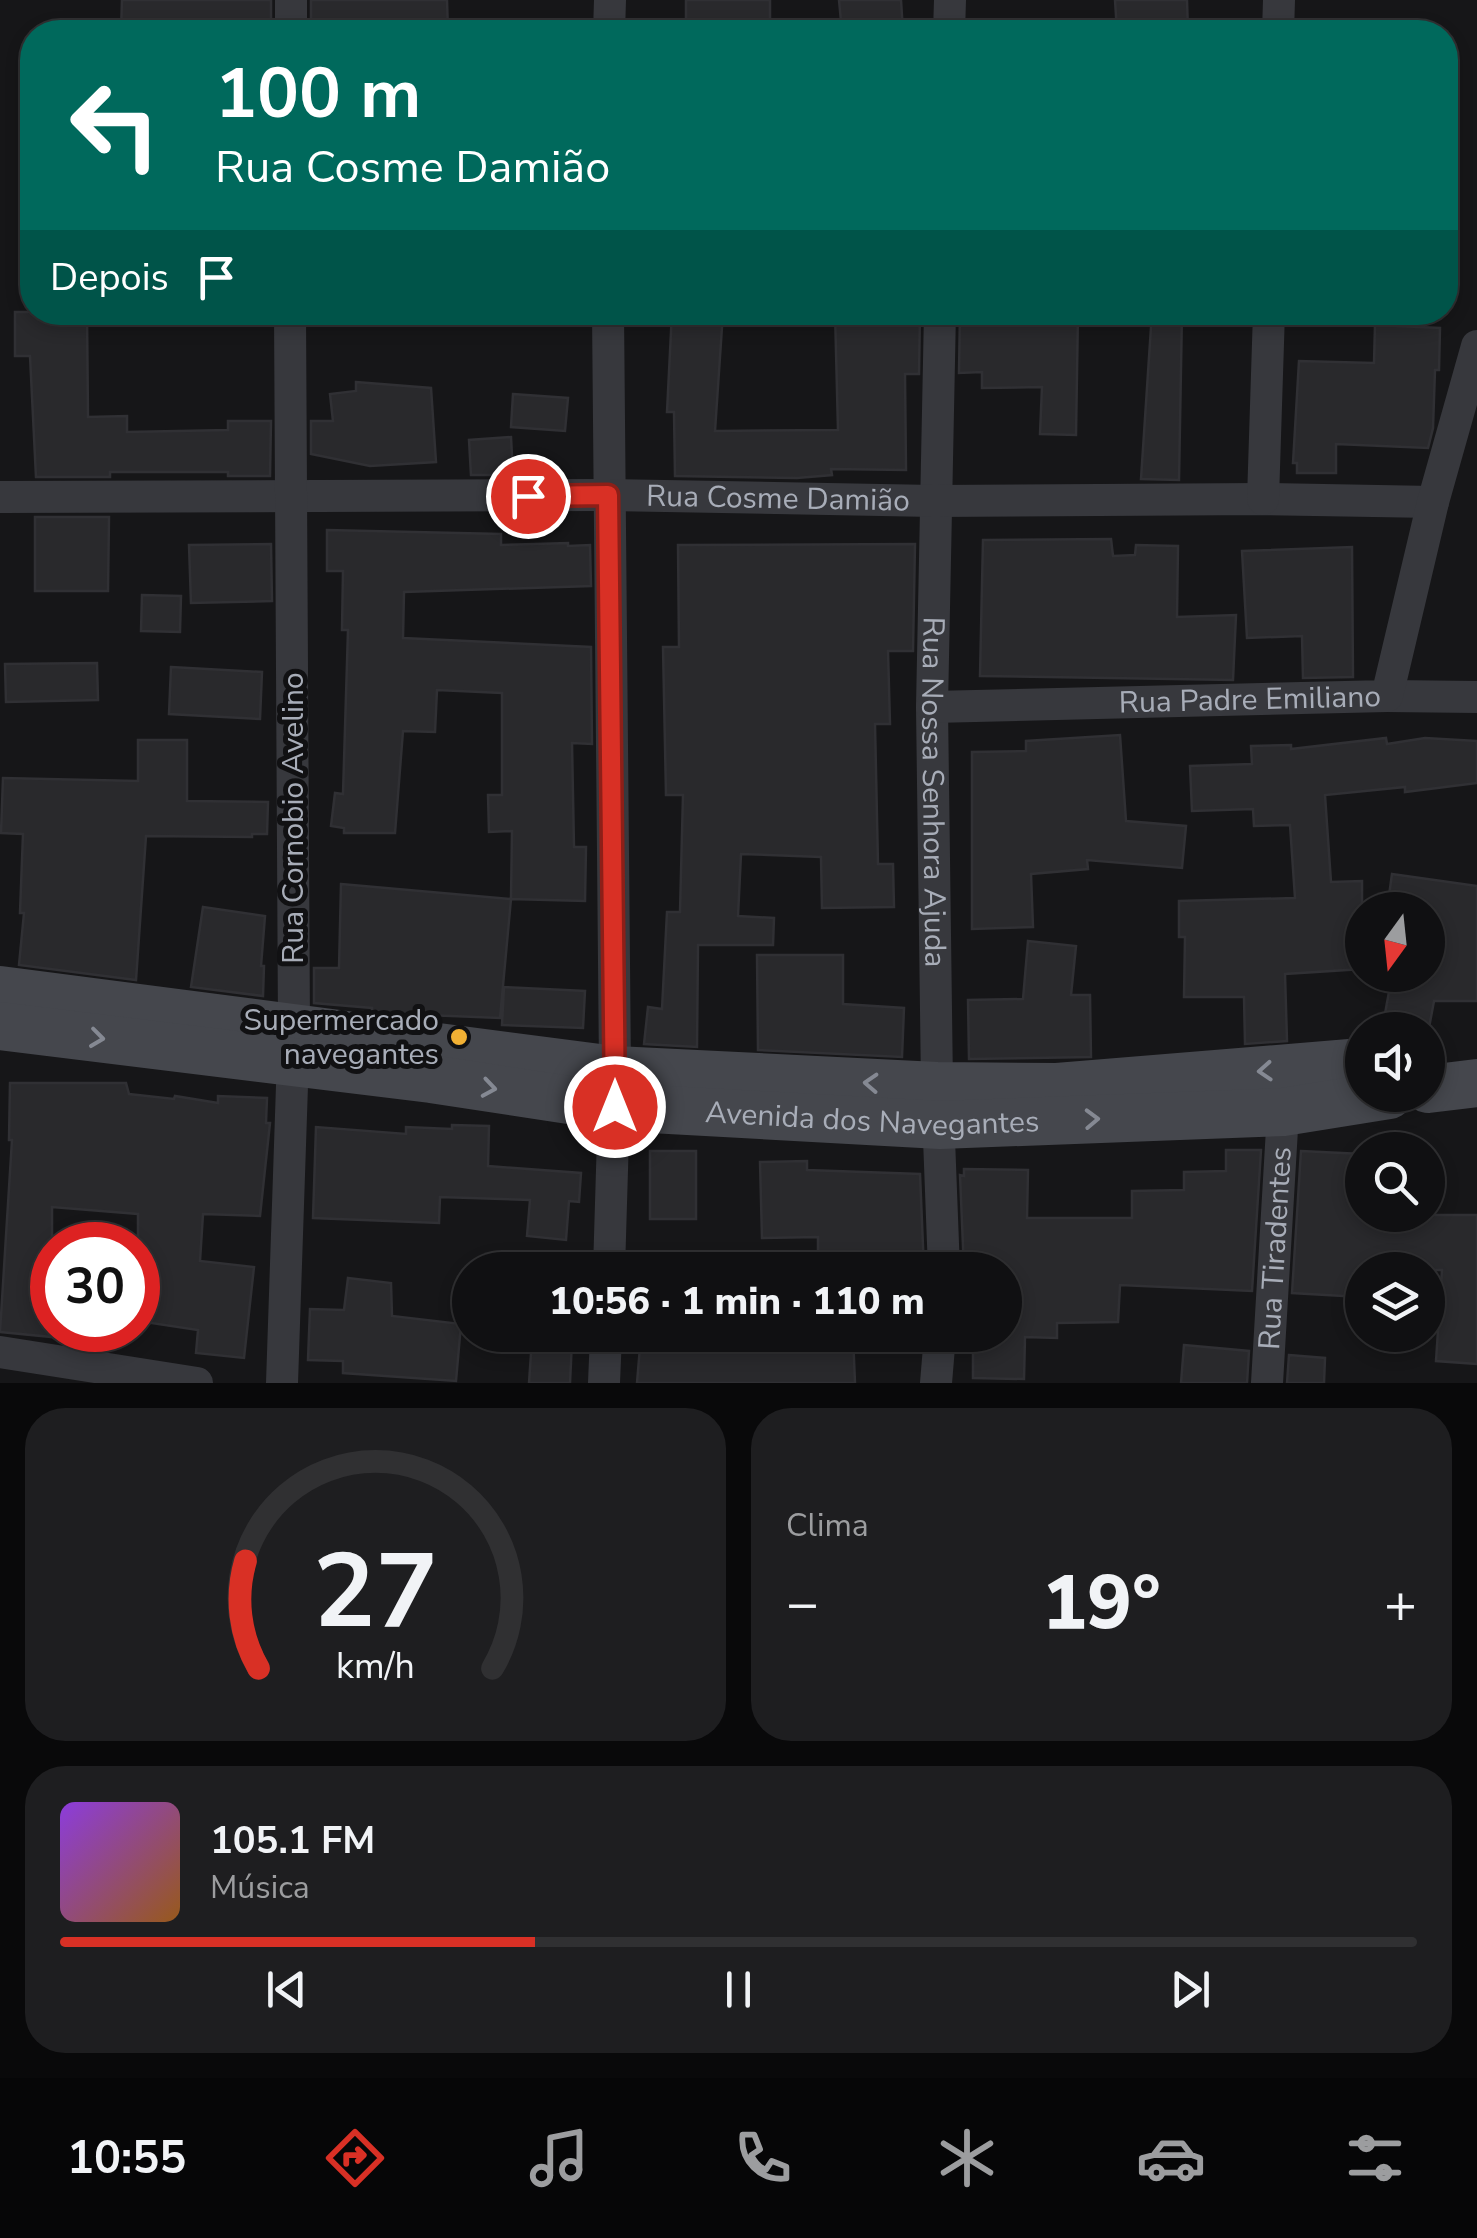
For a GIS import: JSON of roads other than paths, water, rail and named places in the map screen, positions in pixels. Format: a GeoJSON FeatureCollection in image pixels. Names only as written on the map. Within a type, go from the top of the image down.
{"type":"FeatureCollection","features":[{"type":"Feature","properties":{"kind":"main road","name":"Avenida dos Navegantes"},"geometry":{"type":"LineString","coordinates":[[0,990],[293,1044],[615,1088],[939,1106],[1283,1112],[1345,1102]]}},
{"type":"Feature","properties":{"kind":"main road","name":"Avenida dos Navegantes"},"geometry":{"type":"LineString","coordinates":[[0,1026],[293,1044]]}},
{"type":"Feature","properties":{"kind":"main road"},"geometry":{"type":"LineString","coordinates":[[1445,1054],[1477,1050]]}},
{"type":"Feature","properties":{"kind":"main road","name":"Avenida dos Navegantes"},"geometry":{"type":"LineString","coordinates":[[939,1106],[1057,1087],[1345,1063]]}},
{"type":"Feature","properties":{"kind":"main road"},"geometry":{"type":"LineString","coordinates":[[1445,1087],[1477,1083]]}},
{"type":"Feature","properties":{"kind":"street","name":"Rua Cornobio Avelino"},"geometry":{"type":"LineString","coordinates":[[282,1383],[293,1044],[290,325]]}},
{"type":"Feature","properties":{"kind":"street"},"geometry":{"type":"LineString","coordinates":[[608,325],[615,1088],[609,1252]]}},
{"type":"Feature","properties":{"kind":"street","name":"Rua Nossa Senhora Ajuda"},"geometry":{"type":"LineString","coordinates":[[940,325],[932,707],[943,1252]]}},
{"type":"Feature","properties":{"kind":"street"},"geometry":{"type":"LineString","coordinates":[[1264,499],[1270,325]]}},
{"type":"Feature","properties":{"kind":"street","name":"Rua Padre Emiliano"},"geometry":{"type":"LineString","coordinates":[[932,707],[1386,696],[1433,502],[1477,346]]}},
{"type":"Feature","properties":{"kind":"street","name":"Rua Cosme Damião"},"geometry":{"type":"LineString","coordinates":[[0,497],[608,495],[934,501],[1433,502]]}},
{"type":"Feature","properties":{"kind":"street"},"geometry":{"type":"LineString","coordinates":[[1386,696],[1477,697]]}},
{"type":"Feature","properties":{"kind":"street","name":"Rua Tiradentes"},"geometry":{"type":"LineString","coordinates":[[1267,1383],[1283,1112]]}},
{"type":"Feature","properties":{"kind":"street"},"geometry":{"type":"LineString","coordinates":[[0,1352],[197,1383]]}},
{"type":"Feature","properties":{"kind":"street"},"geometry":{"type":"LineString","coordinates":[[604,1383],[605,1352]]}},
{"type":"Feature","properties":{"kind":"street"},"geometry":{"type":"LineString","coordinates":[[936,1383],[939,1352]]}},
{"type":"Feature","properties":{"kind":"place","name":"Supermercado navegantes"},"geometry":{"type":"Point","coordinates":[459,1037]}}]}
